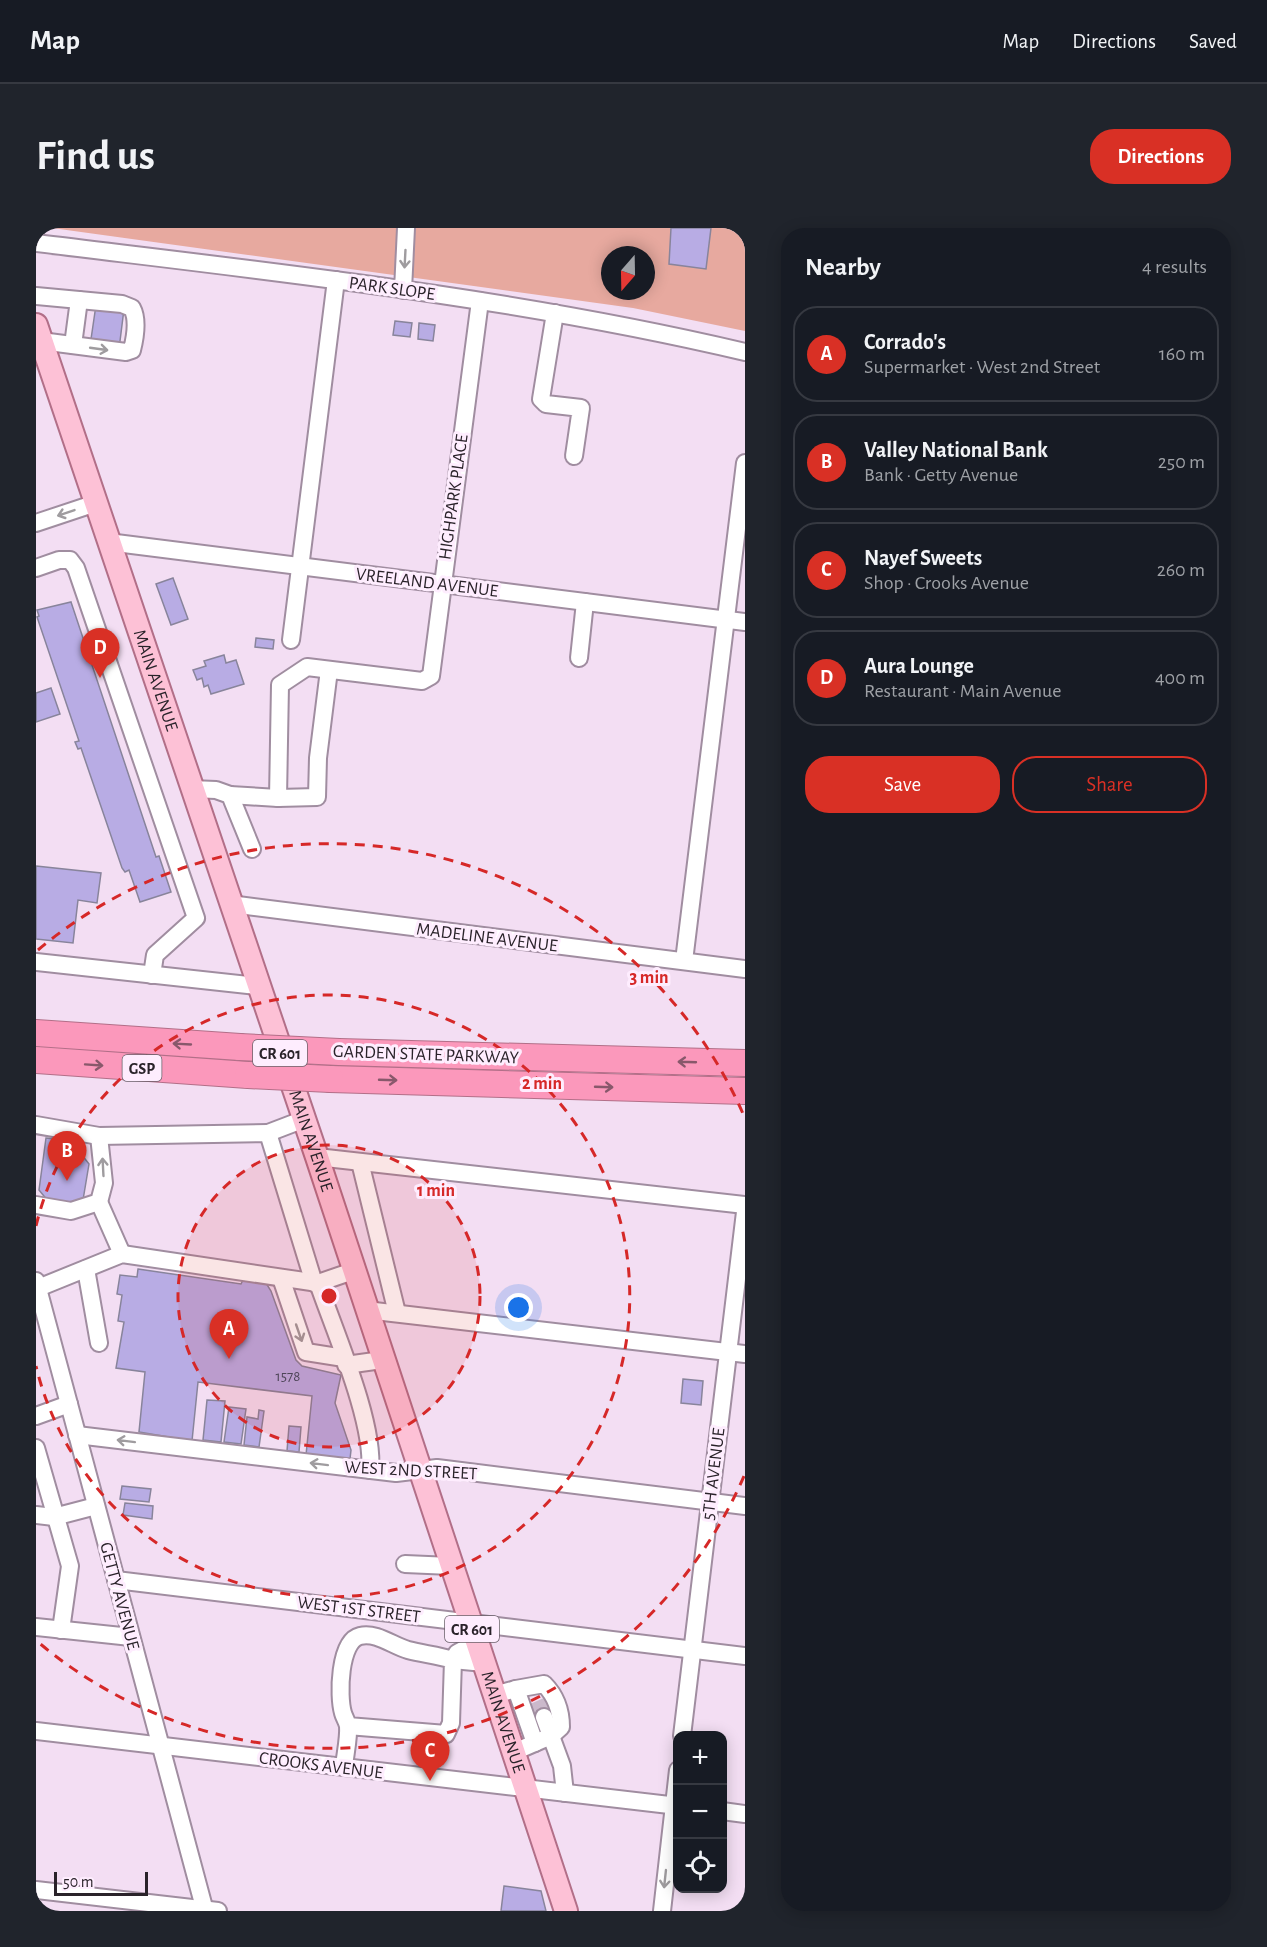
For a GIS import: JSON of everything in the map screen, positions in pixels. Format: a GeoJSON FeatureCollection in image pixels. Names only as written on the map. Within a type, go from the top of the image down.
{"type":"FeatureCollection","features":[{"type":"Feature","properties":{"kind":"highway","name":"GARDEN STATE PARKWAY"},"geometry":{"type":"LineString","coordinates":[[36,1033],[339,1052],[745,1063]]}},
{"type":"Feature","properties":{"kind":"highway","name":"GARDEN STATE PARKWAY"},"geometry":{"type":"LineString","coordinates":[[36,1060],[248,1075],[745,1091]]}},
{"type":"Feature","properties":{"kind":"main road","name":"MAIN AVENUE"},"geometry":{"type":"LineString","coordinates":[[39,333],[43,369],[96,503],[477,1642],[514,1689],[514,1752],[526,1788]]}},
{"type":"Feature","properties":{"kind":"main road","name":"CR 601"},"geometry":{"type":"LineString","coordinates":[[526,1788],[566,1911]]}},
{"type":"Feature","properties":{"kind":"street"},"geometry":{"type":"LineString","coordinates":[[403,290],[406,228]]}},
{"type":"Feature","properties":{"kind":"street","name":"PARK SLOPE"},"geometry":{"type":"LineString","coordinates":[[36,243],[336,280],[480,301],[656,331],[745,352]]}},
{"type":"Feature","properties":{"kind":"street"},"geometry":{"type":"LineString","coordinates":[[291,640],[336,280]]}},
{"type":"Feature","properties":{"kind":"street"},"geometry":{"type":"LineString","coordinates":[[36,296],[122,304],[132,308],[135,317],[133,345],[126,352],[73,345],[39,333]]}},
{"type":"Feature","properties":{"kind":"street"},"geometry":{"type":"LineString","coordinates":[[73,345],[79,300]]}},
{"type":"Feature","properties":{"kind":"street","name":"HIGHPARK PLACE"},"geometry":{"type":"LineString","coordinates":[[278,798],[280,685],[307,668],[422,681],[431,676],[480,301]]}},
{"type":"Feature","properties":{"kind":"street"},"geometry":{"type":"LineString","coordinates":[[555,313],[541,399],[546,404],[581,408],[574,456]]}},
{"type":"Feature","properties":{"kind":"street"},"geometry":{"type":"LineString","coordinates":[[684,962],[745,464]]}},
{"type":"Feature","properties":{"kind":"street"},"geometry":{"type":"LineString","coordinates":[[36,523],[96,503]]}},
{"type":"Feature","properties":{"kind":"street","name":"VREELAND AVENUE"},"geometry":{"type":"LineString","coordinates":[[108,542],[745,622]]}},
{"type":"Feature","properties":{"kind":"street"},"geometry":{"type":"LineString","coordinates":[[36,568],[59,560],[70,560],[76,568],[196,918],[155,955],[152,975]]}},
{"type":"Feature","properties":{"kind":"street"},"geometry":{"type":"LineString","coordinates":[[579,658],[585,602]]}},
{"type":"Feature","properties":{"kind":"street"},"geometry":{"type":"LineString","coordinates":[[191,789],[216,790],[230,795],[278,798],[317,797],[318,758],[329,670]]}},
{"type":"Feature","properties":{"kind":"street"},"geometry":{"type":"LineString","coordinates":[[230,795],[252,849]]}},
{"type":"Feature","properties":{"kind":"street","name":"MADELINE AVENUE"},"geometry":{"type":"LineString","coordinates":[[230,904],[745,969]]}},
{"type":"Feature","properties":{"kind":"street"},"geometry":{"type":"LineString","coordinates":[[36,962],[257,986]]}},
{"type":"Feature","properties":{"kind":"street"},"geometry":{"type":"LineString","coordinates":[[36,1125],[99,1136],[268,1133],[302,1120]]}},
{"type":"Feature","properties":{"kind":"street"},"geometry":{"type":"LineString","coordinates":[[268,1133],[316,1283],[345,1361],[369,1443],[370,1470]]}},
{"type":"Feature","properties":{"kind":"street"},"geometry":{"type":"LineString","coordinates":[[99,1136],[104,1183],[99,1202],[122,1254]]}},
{"type":"Feature","properties":{"kind":"street"},"geometry":{"type":"LineString","coordinates":[[316,1157],[745,1205]]}},
{"type":"Feature","properties":{"kind":"street"},"geometry":{"type":"LineString","coordinates":[[360,1162],[397,1313]]}},
{"type":"Feature","properties":{"kind":"street"},"geometry":{"type":"LineString","coordinates":[[36,1205],[71,1212],[99,1202]]}},
{"type":"Feature","properties":{"kind":"street","name":"5TH AVENUE"},"geometry":{"type":"LineString","coordinates":[[682,1731],[745,1212]]}},
{"type":"Feature","properties":{"kind":"street"},"geometry":{"type":"LineString","coordinates":[[38,1294],[86,1269],[122,1254],[316,1283],[353,1271]]}},
{"type":"Feature","properties":{"kind":"street"},"geometry":{"type":"LineString","coordinates":[[86,1269],[99,1343]]}},
{"type":"Feature","properties":{"kind":"street"},"geometry":{"type":"LineString","coordinates":[[281,1278],[306,1352],[345,1361],[382,1360]]}},
{"type":"Feature","properties":{"kind":"street","name":"GETTY AVENUE"},"geometry":{"type":"LineString","coordinates":[[38,1294],[160,1746],[209,1910]]}},
{"type":"Feature","properties":{"kind":"street"},"geometry":{"type":"LineString","coordinates":[[366,1310],[745,1354]]}},
{"type":"Feature","properties":{"kind":"street"},"geometry":{"type":"LineString","coordinates":[[36,1416],[69,1404]]}},
{"type":"Feature","properties":{"kind":"street","name":"WEST 2ND STREET"},"geometry":{"type":"LineString","coordinates":[[77,1435],[396,1473],[436,1468],[745,1506]]}},
{"type":"Feature","properties":{"kind":"street"},"geometry":{"type":"LineString","coordinates":[[36,1448],[54,1517],[70,1566],[61,1630]]}},
{"type":"Feature","properties":{"kind":"street"},"geometry":{"type":"LineString","coordinates":[[36,1515],[54,1517],[96,1506]]}},
{"type":"Feature","properties":{"kind":"street"},"geometry":{"type":"LineString","coordinates":[[405,1564],[451,1566]]}},
{"type":"Feature","properties":{"kind":"street","name":"WEST 1ST STREET"},"geometry":{"type":"LineString","coordinates":[[116,1580],[477,1642],[692,1649],[745,1656]]}},
{"type":"Feature","properties":{"kind":"street"},"geometry":{"type":"LineString","coordinates":[[36,1627],[131,1637]]}},
{"type":"Feature","properties":{"kind":"street"},"geometry":{"type":"LineString","coordinates":[[344,1767],[348,1726],[340,1693],[345,1653],[350,1642],[358,1636],[369,1636],[393,1642],[406,1650],[435,1654],[453,1660]]}},
{"type":"Feature","properties":{"kind":"street"},"geometry":{"type":"LineString","coordinates":[[348,1726],[446,1734],[451,1723],[453,1660],[457,1653],[477,1642]]}},
{"type":"Feature","properties":{"kind":"street"},"geometry":{"type":"LineString","coordinates":[[514,1689],[544,1684],[553,1693],[557,1703],[561,1727],[551,1736],[514,1752]]}},
{"type":"Feature","properties":{"kind":"street"},"geometry":{"type":"LineString","coordinates":[[514,1689],[537,1701]]}},
{"type":"Feature","properties":{"kind":"street"},"geometry":{"type":"LineString","coordinates":[[514,1689],[535,1743]]}},
{"type":"Feature","properties":{"kind":"street"},"geometry":{"type":"LineString","coordinates":[[544,1717],[562,1766],[565,1793]]}},
{"type":"Feature","properties":{"kind":"street","name":"CROOKS AVENUE"},"geometry":{"type":"LineString","coordinates":[[36,1731],[673,1805]]}},
{"type":"Feature","properties":{"kind":"street"},"geometry":{"type":"LineString","coordinates":[[727,1812],[745,1814]]}},
{"type":"Feature","properties":{"kind":"street"},"geometry":{"type":"LineString","coordinates":[[662,1911],[673,1821]]}},
{"type":"Feature","properties":{"kind":"street"},"geometry":{"type":"LineString","coordinates":[[36,1890],[209,1910]]}},
{"type":"Feature","properties":{"kind":"shaded area"},"geometry":{"type":"Polygon","coordinates":[[[52,228],[745,228],[745,331],[633,308],[52,228]]]}},
{"type":"Feature","properties":{"kind":"building"},"geometry":{"type":"Polygon","coordinates":[[[671,228],[711,228],[706,269],[669,264],[671,228]]]}},
{"type":"Feature","properties":{"kind":"building"},"geometry":{"type":"Polygon","coordinates":[[[96,305],[124,309],[119,349],[90,346],[96,305]]]}},
{"type":"Feature","properties":{"kind":"building"},"geometry":{"type":"Polygon","coordinates":[[[395,321],[412,323],[410,337],[393,335],[395,321]]]}},
{"type":"Feature","properties":{"kind":"building"},"geometry":{"type":"Polygon","coordinates":[[[419,323],[435,325],[433,341],[418,339],[419,323]]]}},
{"type":"Feature","properties":{"kind":"building"},"geometry":{"type":"Polygon","coordinates":[[[173,578],[188,619],[171,625],[156,584],[173,578]]]}},
{"type":"Feature","properties":{"kind":"building"},"geometry":{"type":"Polygon","coordinates":[[[71,602],[156,857],[159,856],[171,892],[140,902],[129,870],[125,872],[122,868],[81,748],[78,749],[75,742],[79,741],[37,617],[39,616],[37,610],[71,602]]]}},
{"type":"Feature","properties":{"kind":"building"},"geometry":{"type":"Polygon","coordinates":[[[256,638],[274,640],[273,649],[255,647],[256,638]]]}},
{"type":"Feature","properties":{"kind":"building"},"geometry":{"type":"Polygon","coordinates":[[[224,655],[226,663],[236,660],[244,684],[211,694],[208,685],[204,687],[202,678],[197,680],[193,670],[206,666],[204,661],[224,655]]]}},
{"type":"Feature","properties":{"kind":"building"},"geometry":{"type":"Polygon","coordinates":[[[51,688],[60,714],[36,722],[36,693],[51,688]]]}},
{"type":"Feature","properties":{"kind":"building"},"geometry":{"type":"Polygon","coordinates":[[[36,866],[101,873],[97,903],[78,900],[73,943],[36,939],[36,866]]]}},
{"type":"Feature","properties":{"kind":"building"},"geometry":{"type":"Polygon","coordinates":[[[46,1138],[71,1141],[89,1164],[82,1206],[48,1201],[39,1190],[46,1138]]]}},
{"type":"Feature","properties":{"kind":"building"},"geometry":{"type":"Polygon","coordinates":[[[138,1269],[241,1284],[243,1280],[266,1283],[296,1360],[302,1366],[341,1375],[335,1403],[351,1450],[350,1459],[306,1455],[312,1396],[198,1382],[192,1441],[139,1432],[145,1372],[116,1368],[124,1322],[118,1321],[122,1295],[117,1294],[120,1275],[137,1277],[138,1269]]]}},
{"type":"Feature","properties":{"kind":"building"},"geometry":{"type":"Polygon","coordinates":[[[683,1379],[703,1381],[701,1405],[681,1403],[683,1379]]]}},
{"type":"Feature","properties":{"kind":"building"},"geometry":{"type":"Polygon","coordinates":[[[207,1400],[225,1401],[221,1442],[203,1440],[207,1400]]]}},
{"type":"Feature","properties":{"kind":"building"},"geometry":{"type":"Polygon","coordinates":[[[229,1407],[246,1409],[241,1444],[224,1442],[229,1407]]]}},
{"type":"Feature","properties":{"kind":"building"},"geometry":{"type":"Polygon","coordinates":[[[259,1410],[264,1411],[259,1447],[244,1445],[247,1417],[258,1419],[259,1410]]]}},
{"type":"Feature","properties":{"kind":"building"},"geometry":{"type":"Polygon","coordinates":[[[289,1426],[301,1427],[299,1452],[287,1451],[289,1426]]]}},
{"type":"Feature","properties":{"kind":"building"},"geometry":{"type":"Polygon","coordinates":[[[122,1486],[151,1489],[149,1502],[120,1499],[122,1486]]]}},
{"type":"Feature","properties":{"kind":"building"},"geometry":{"type":"Polygon","coordinates":[[[125,1503],[153,1506],[152,1519],[123,1515],[125,1503]]]}},
{"type":"Feature","properties":{"kind":"building"},"geometry":{"type":"Polygon","coordinates":[[[504,1886],[541,1891],[546,1911],[501,1911],[504,1886]]]}},
{"type":"Feature","properties":{"kind":"tunnel"},"geometry":{"type":"LineString","coordinates":[[537,1701],[544,1717]]}},
{"type":"Feature","properties":{"kind":"place","name":"Aura Lounge"},"geometry":{"type":"Point","coordinates":[100,678]}},
{"type":"Feature","properties":{"kind":"place","name":"Valley National Bank"},"geometry":{"type":"Point","coordinates":[67,1181]}},
{"type":"Feature","properties":{"kind":"place","name":"Corrado's"},"geometry":{"type":"Point","coordinates":[229,1359]}},
{"type":"Feature","properties":{"kind":"place","name":"Nayef Sweets"},"geometry":{"type":"Point","coordinates":[430,1781]}}]}
